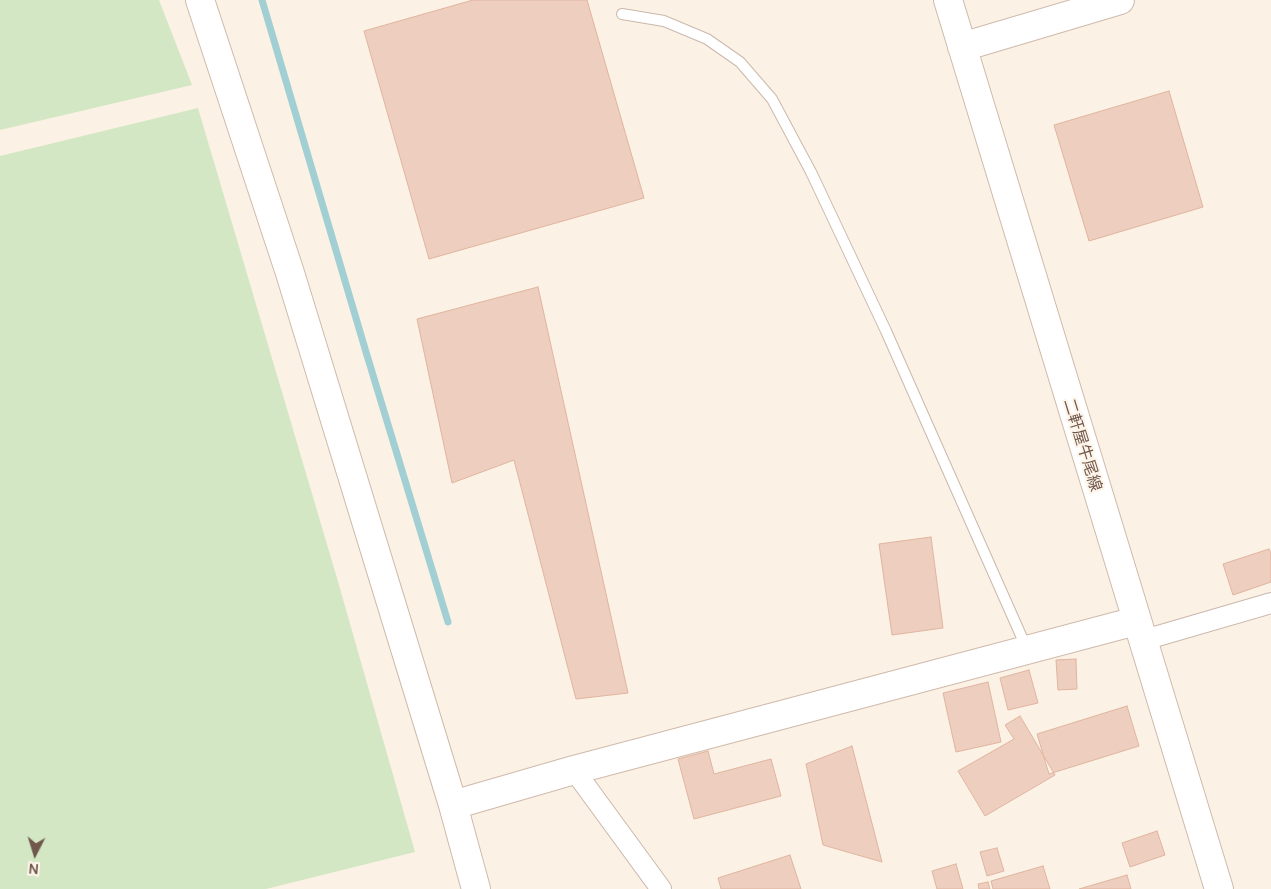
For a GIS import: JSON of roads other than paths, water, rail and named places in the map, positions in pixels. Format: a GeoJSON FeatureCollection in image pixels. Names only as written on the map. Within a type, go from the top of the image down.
{"type":"FeatureCollection","features":[{"type":"Feature","properties":{"kind":"street"},"geometry":{"type":"LineString","coordinates":[[200,0],[290,273],[453,805],[476,889]]}},
{"type":"Feature","properties":{"kind":"street","name":"二軒屋牛尾線"},"geometry":{"type":"LineString","coordinates":[[948,0],[1219,889]]}},
{"type":"Feature","properties":{"kind":"street"},"geometry":{"type":"LineString","coordinates":[[962,47],[1120,0]]}},
{"type":"Feature","properties":{"kind":"street"},"geometry":{"type":"LineString","coordinates":[[453,805],[574,770],[1028,649],[1140,631],[1271,603]]}},
{"type":"Feature","properties":{"kind":"street"},"geometry":{"type":"LineString","coordinates":[[574,770],[662,889]]}},
{"type":"Feature","properties":{"kind":"lane"},"geometry":{"type":"LineString","coordinates":[[622,14],[664,20],[707,39],[740,62],[772,100],[811,172],[882,322],[1028,649]]}},
{"type":"Feature","properties":{"kind":"waterway"},"geometry":{"type":"LineString","coordinates":[[262,0],[448,622]]}}]}
